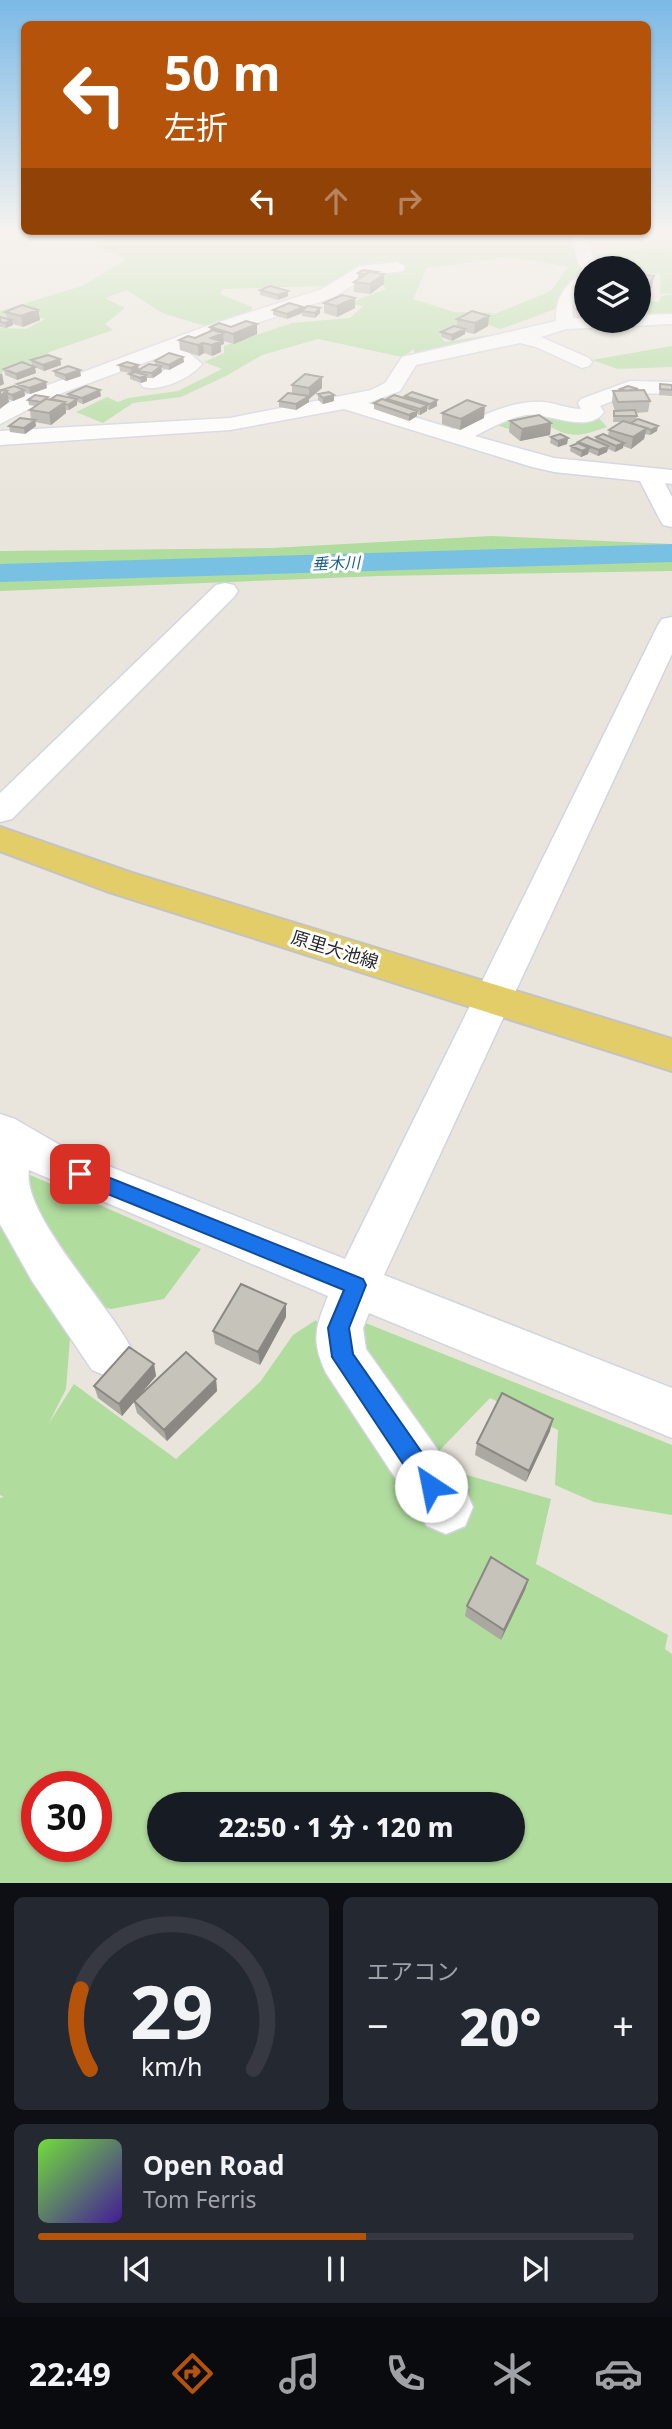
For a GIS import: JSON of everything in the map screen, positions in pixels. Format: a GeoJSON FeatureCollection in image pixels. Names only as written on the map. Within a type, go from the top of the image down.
{"type":"FeatureCollection","features":[{"type":"Feature","properties":{"kind":"main road","name":"原里大池線"},"geometry":{"type":"LineString","coordinates":[[0,838],[119,882],[672,1055]]}},
{"type":"Feature","properties":{"kind":"street"},"geometry":{"type":"LineString","coordinates":[[0,418],[10,409],[47,392],[254,318]]}},
{"type":"Feature","properties":{"kind":"street"},"geometry":{"type":"LineString","coordinates":[[564,318],[565,324]]}},
{"type":"Feature","properties":{"kind":"street"},"geometry":{"type":"LineString","coordinates":[[0,438],[230,424],[345,403],[393,387],[409,361],[520,337],[565,324],[672,319]]}},
{"type":"Feature","properties":{"kind":"street"},"geometry":{"type":"LineString","coordinates":[[414,360],[411,349],[433,337]]}},
{"type":"Feature","properties":{"kind":"street"},"geometry":{"type":"LineString","coordinates":[[520,337],[543,343],[582,362]]}},
{"type":"Feature","properties":{"kind":"street"},"geometry":{"type":"LineString","coordinates":[[149,383],[176,374],[192,364],[177,353],[177,344]]}},
{"type":"Feature","properties":{"kind":"street"},"geometry":{"type":"LineString","coordinates":[[454,438],[505,414],[541,408],[577,417],[594,412],[588,403],[630,387],[672,388]]}},
{"type":"Feature","properties":{"kind":"street"},"geometry":{"type":"LineString","coordinates":[[345,403],[454,438],[554,465],[661,476],[672,520]]}},
{"type":"Feature","properties":{"kind":"street"},"geometry":{"type":"LineString","coordinates":[[0,812],[225,591]]}},
{"type":"Feature","properties":{"kind":"street"},"geometry":{"type":"LineString","coordinates":[[446,1507],[343,1357],[339,1328],[356,1285],[672,625]]}},
{"type":"Feature","properties":{"kind":"street"},"geometry":{"type":"LineString","coordinates":[[109,1354],[15,1213],[6,1179],[11,1138],[55,1164],[672,1413]]}},
{"type":"Feature","properties":{"kind":"green space"},"geometry":{"type":"Polygon","coordinates":[[[40,318],[113,318],[105,324],[113,330],[49,352],[44,359],[0,373],[0,328],[26,329],[45,319],[40,318]]]}},
{"type":"Feature","properties":{"kind":"green space"},"geometry":{"type":"Polygon","coordinates":[[[178,318],[241,318],[212,328],[178,318]]]}},
{"type":"Feature","properties":{"kind":"green space"},"geometry":{"type":"Polygon","coordinates":[[[350,318],[482,318],[439,335],[445,342],[489,335],[509,340],[414,356],[414,349],[402,357],[318,339],[262,355],[181,397],[133,403],[103,423],[76,412],[107,397],[118,402],[128,398],[178,391],[222,369],[204,362],[224,353],[224,346],[292,323],[350,318]]]}},
{"type":"Feature","properties":{"kind":"green space"},"geometry":{"type":"Polygon","coordinates":[[[485,318],[530,318],[500,329],[477,321],[485,318]]]}},
{"type":"Feature","properties":{"kind":"green space"},"geometry":{"type":"Polygon","coordinates":[[[672,346],[672,367],[618,369],[592,360],[672,346]]]}},
{"type":"Feature","properties":{"kind":"green space"},"geometry":{"type":"Polygon","coordinates":[[[541,408],[597,416],[607,427],[574,435],[544,423],[509,429],[493,424],[541,408]]]}},
{"type":"Feature","properties":{"kind":"green space"},"geometry":{"type":"Polygon","coordinates":[[[491,536],[672,544],[672,571],[380,576],[0,591],[0,551],[271,548],[491,536]]]}},
{"type":"Feature","properties":{"kind":"green space"},"geometry":{"type":"Polygon","coordinates":[[[0,1137],[6,1179],[84,1316],[70,1339],[66,1389],[49,1423],[74,1384],[176,1459],[260,1382],[293,1335],[316,1320],[336,1368],[449,1470],[551,1499],[536,1564],[668,1635],[665,1649],[672,1654],[672,1883],[0,1883],[0,1498],[4,1497],[0,1495],[0,1137]]]}},
{"type":"Feature","properties":{"kind":"green space"},"geometry":{"type":"Polygon","coordinates":[[[28,1174],[201,1249],[164,1299],[111,1309],[89,1304],[23,1200],[28,1174]]]}},
{"type":"Feature","properties":{"kind":"green space"},"geometry":{"type":"Polygon","coordinates":[[[358,1320],[672,1445],[672,1515],[594,1502],[555,1485],[558,1430],[490,1398],[438,1452],[355,1354],[358,1320]]]}},
{"type":"Feature","properties":{"kind":"building"},"geometry":{"type":"Polygon","coordinates":[[[0,318],[12,320],[5,323],[0,322],[0,318]]]}},
{"type":"Feature","properties":{"kind":"building"},"geometry":{"type":"Polygon","coordinates":[[[459,318],[485,318],[475,323],[457,319],[459,318]]]}},
{"type":"Feature","properties":{"kind":"building"},"geometry":{"type":"Polygon","coordinates":[[[246,321],[257,324],[233,334],[210,327],[219,323],[231,327],[246,321]]]}},
{"type":"Feature","properties":{"kind":"building"},"geometry":{"type":"Polygon","coordinates":[[[454,326],[465,329],[452,335],[441,332],[454,326]]]}},
{"type":"Feature","properties":{"kind":"building"},"geometry":{"type":"Polygon","coordinates":[[[213,330],[223,333],[211,338],[221,341],[212,345],[179,340],[188,336],[195,338],[213,330]]]}},
{"type":"Feature","properties":{"kind":"building"},"geometry":{"type":"Polygon","coordinates":[[[169,353],[183,357],[169,365],[155,361],[169,353]]]}},
{"type":"Feature","properties":{"kind":"building"},"geometry":{"type":"Polygon","coordinates":[[[48,355],[60,359],[43,365],[31,360],[48,355]]]}},
{"type":"Feature","properties":{"kind":"building"},"geometry":{"type":"Polygon","coordinates":[[[22,362],[35,367],[16,374],[4,369],[22,362]]]}},
{"type":"Feature","properties":{"kind":"building"},"geometry":{"type":"Polygon","coordinates":[[[127,362],[138,365],[131,368],[119,365],[127,362]]]}},
{"type":"Feature","properties":{"kind":"building"},"geometry":{"type":"Polygon","coordinates":[[[149,364],[161,366],[152,373],[137,371],[149,364]]]}},
{"type":"Feature","properties":{"kind":"building"},"geometry":{"type":"Polygon","coordinates":[[[68,366],[80,370],[65,375],[54,371],[68,366]]]}},
{"type":"Feature","properties":{"kind":"building"},"geometry":{"type":"Polygon","coordinates":[[[135,372],[146,375],[140,378],[129,374],[135,372]]]}},
{"type":"Feature","properties":{"kind":"building"},"geometry":{"type":"Polygon","coordinates":[[[305,374],[322,377],[309,388],[292,385],[305,374]]]}},
{"type":"Feature","properties":{"kind":"building"},"geometry":{"type":"Polygon","coordinates":[[[35,378],[46,382],[29,388],[17,384],[35,378]]]}},
{"type":"Feature","properties":{"kind":"building"},"geometry":{"type":"Polygon","coordinates":[[[660,384],[672,385],[672,390],[660,389],[660,384]]]}},
{"type":"Feature","properties":{"kind":"building"},"geometry":{"type":"Polygon","coordinates":[[[14,386],[24,390],[12,395],[2,390],[14,386]]]}},
{"type":"Feature","properties":{"kind":"building"},"geometry":{"type":"Polygon","coordinates":[[[86,386],[100,390],[82,398],[68,394],[86,386]]]}},
{"type":"Feature","properties":{"kind":"building"},"geometry":{"type":"Polygon","coordinates":[[[628,386],[638,389],[620,389],[628,386]]]}},
{"type":"Feature","properties":{"kind":"building"},"geometry":{"type":"Polygon","coordinates":[[[644,390],[650,401],[618,402],[613,391],[644,390]]]}},
{"type":"Feature","properties":{"kind":"building"},"geometry":{"type":"Polygon","coordinates":[[[329,392],[334,395],[323,398],[318,394],[329,392]]]}},
{"type":"Feature","properties":{"kind":"building"},"geometry":{"type":"Polygon","coordinates":[[[412,392],[437,400],[430,404],[405,396],[412,392]]]}},
{"type":"Feature","properties":{"kind":"building"},"geometry":{"type":"Polygon","coordinates":[[[288,393],[309,396],[296,404],[279,401],[288,393]]]}},
{"type":"Feature","properties":{"kind":"building"},"geometry":{"type":"Polygon","coordinates":[[[35,395],[48,397],[41,402],[28,400],[35,395]]]}},
{"type":"Feature","properties":{"kind":"building"},"geometry":{"type":"Polygon","coordinates":[[[57,395],[77,399],[68,405],[51,399],[57,395]]]}},
{"type":"Feature","properties":{"kind":"building"},"geometry":{"type":"Polygon","coordinates":[[[394,395],[427,405],[420,409],[387,399],[394,395]]]}},
{"type":"Feature","properties":{"kind":"building"},"geometry":{"type":"Polygon","coordinates":[[[46,399],[65,402],[49,413],[30,410],[46,399]]]}},
{"type":"Feature","properties":{"kind":"building"},"geometry":{"type":"Polygon","coordinates":[[[382,399],[417,411],[409,415],[374,403],[382,399]]]}},
{"type":"Feature","properties":{"kind":"building"},"geometry":{"type":"Polygon","coordinates":[[[467,400],[485,406],[461,419],[442,413],[467,400]]]}},
{"type":"Feature","properties":{"kind":"building"},"geometry":{"type":"Polygon","coordinates":[[[635,410],[637,416],[614,416],[614,411],[635,410]]]}},
{"type":"Feature","properties":{"kind":"building"},"geometry":{"type":"Polygon","coordinates":[[[539,415],[551,423],[522,429],[510,421],[539,415]]]}},
{"type":"Feature","properties":{"kind":"building"},"geometry":{"type":"Polygon","coordinates":[[[20,418],[35,420],[24,428],[9,426],[20,418]]]}},
{"type":"Feature","properties":{"kind":"building"},"geometry":{"type":"Polygon","coordinates":[[[638,419],[658,426],[651,430],[631,423],[638,419]]]}},
{"type":"Feature","properties":{"kind":"building"},"geometry":{"type":"Polygon","coordinates":[[[623,421],[647,428],[633,437],[609,430],[623,421]]]}},
{"type":"Feature","properties":{"kind":"building"},"geometry":{"type":"Polygon","coordinates":[[[560,434],[568,438],[558,441],[551,437],[560,434]]]}},
{"type":"Feature","properties":{"kind":"building"},"geometry":{"type":"Polygon","coordinates":[[[603,434],[624,443],[616,446],[596,437],[603,434]]]}},
{"type":"Feature","properties":{"kind":"building"},"geometry":{"type":"Polygon","coordinates":[[[587,437],[608,446],[599,450],[578,442],[587,437]]]}},
{"type":"Feature","properties":{"kind":"building"},"geometry":{"type":"Polygon","coordinates":[[[578,443],[589,448],[582,451],[571,446],[578,443]]]}},
{"type":"Feature","properties":{"kind":"building"},"geometry":{"type":"Polygon","coordinates":[[[241,1284],[286,1304],[258,1352],[213,1331],[241,1284]]]}},
{"type":"Feature","properties":{"kind":"building"},"geometry":{"type":"Polygon","coordinates":[[[129,1347],[154,1364],[119,1404],[94,1386],[129,1347]]]}},
{"type":"Feature","properties":{"kind":"building"},"geometry":{"type":"Polygon","coordinates":[[[186,1352],[216,1379],[164,1430],[134,1401],[186,1352]]]}},
{"type":"Feature","properties":{"kind":"building"},"geometry":{"type":"Polygon","coordinates":[[[502,1393],[553,1419],[529,1471],[477,1443],[502,1393]]]}},
{"type":"Feature","properties":{"kind":"building"},"geometry":{"type":"Polygon","coordinates":[[[491,1557],[528,1580],[504,1630],[467,1606],[491,1557]]]}},
{"type":"Feature","properties":{"kind":"waterway","name":"垂木川"},"geometry":{"type":"LineString","coordinates":[[0,573],[672,553]]}},
{"type":"Feature","properties":{"kind":"route"},"geometry":{"type":"LineString","coordinates":[[80,1174],[356,1285],[339,1328],[343,1357],[431,1486]]}}]}
